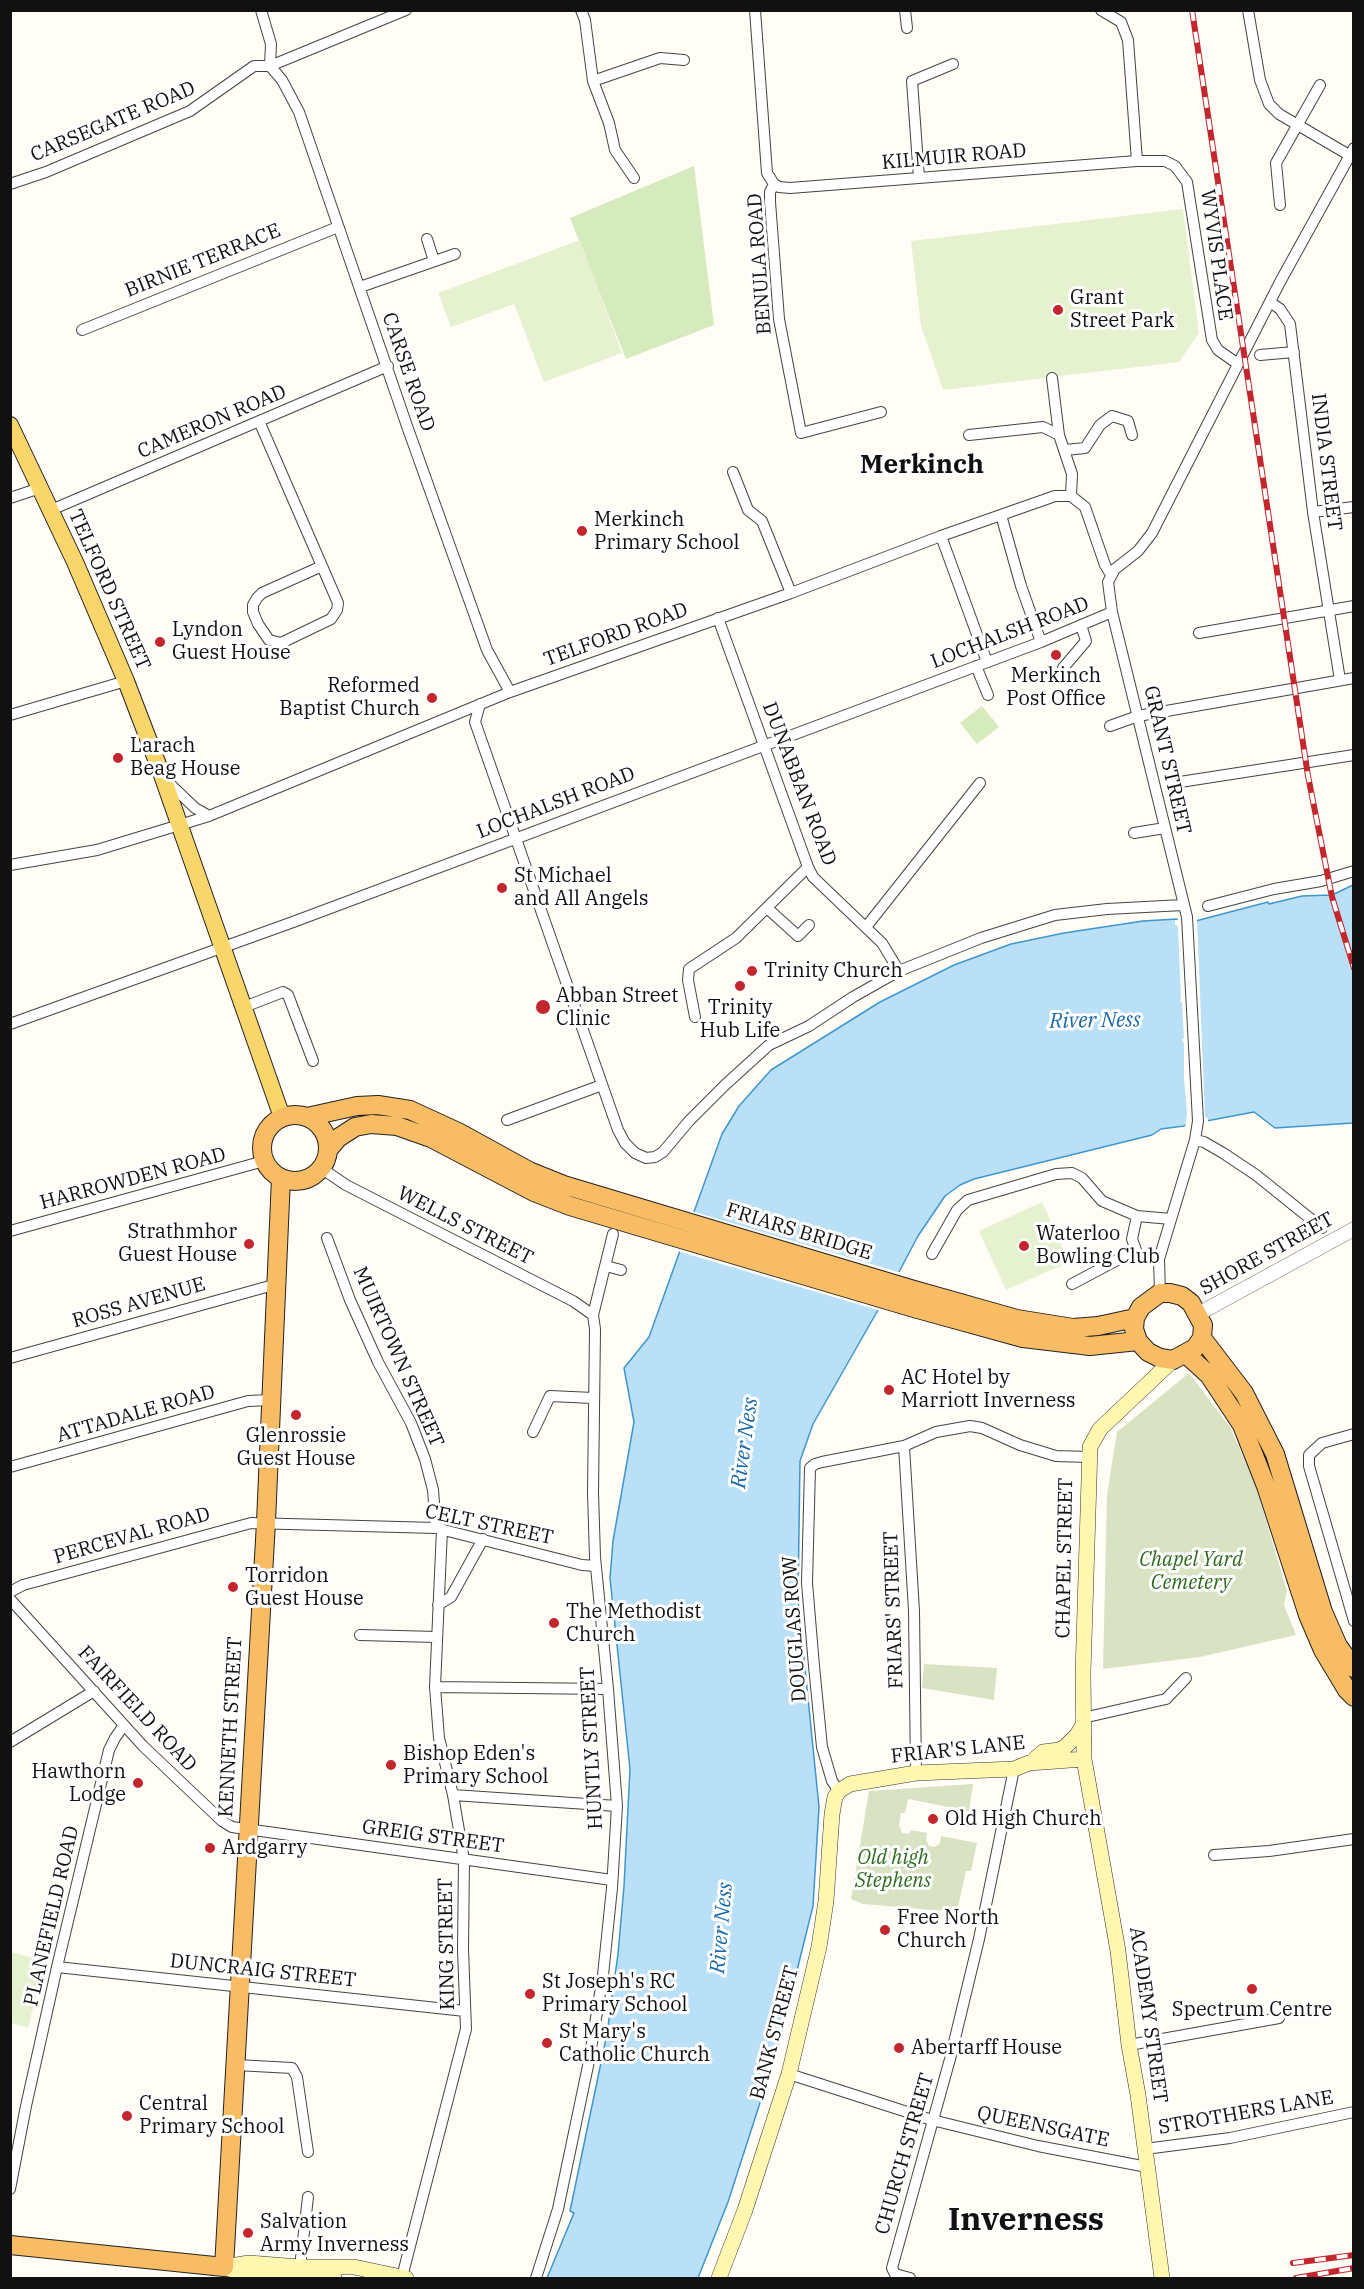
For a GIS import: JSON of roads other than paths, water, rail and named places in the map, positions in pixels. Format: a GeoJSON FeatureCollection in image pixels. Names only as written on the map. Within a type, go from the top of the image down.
{"type":"FeatureCollection","features":[{"type":"Feature","properties":{"kind":"highway"},"geometry":{"type":"LineString","coordinates":[[307,1118],[357,1106],[410,1110],[458,1132],[529,1172],[672,1227]]}},
{"type":"Feature","properties":{"kind":"highway"},"geometry":{"type":"LineString","coordinates":[[328,1150],[324,1132],[316,1123],[295,1115],[282,1117],[269,1126],[264,1136],[262,1150],[264,1161],[281,1178],[303,1180],[321,1168],[328,1150],[338,1138],[355,1127],[371,1124],[398,1126],[431,1138],[534,1192],[570,1206],[672,1227]]}},
{"type":"Feature","properties":{"kind":"highway","name":"KENNETH STREET"},"geometry":{"type":"LineString","coordinates":[[224,2273],[266,1522],[281,1178]]}},
{"type":"Feature","properties":{"kind":"highway","name":"FRIARS BRIDGE"},"geometry":{"type":"LineString","coordinates":[[672,1227],[907,1297]]}},
{"type":"Feature","properties":{"kind":"highway"},"geometry":{"type":"LineString","coordinates":[[1160,1293],[1182,1296],[1191,1303],[1203,1325],[1202,1338],[1195,1348],[1179,1357],[1160,1358],[1143,1347],[1134,1329],[1135,1318],[1141,1307],[1160,1293]]}},
{"type":"Feature","properties":{"kind":"highway"},"geometry":{"type":"LineString","coordinates":[[907,1297],[1073,1328],[1098,1326],[1135,1318]]}},
{"type":"Feature","properties":{"kind":"highway"},"geometry":{"type":"LineString","coordinates":[[907,1297],[1023,1338],[1090,1346],[1143,1347]]}},
{"type":"Feature","properties":{"kind":"highway"},"geometry":{"type":"LineString","coordinates":[[1202,1338],[1244,1393],[1275,1454],[1323,1612],[1338,1646],[1353,1668]]}},
{"type":"Feature","properties":{"kind":"highway"},"geometry":{"type":"LineString","coordinates":[[1179,1357],[1209,1375],[1242,1425],[1266,1486],[1308,1615],[1323,1650],[1353,1697]]}},
{"type":"Feature","properties":{"kind":"highway"},"geometry":{"type":"LineString","coordinates":[[10,2245],[224,2273]]}},
{"type":"Feature","properties":{"kind":"main road","name":"TELFORD STREET"},"geometry":{"type":"LineString","coordinates":[[10,425],[51,510],[126,681],[162,775],[282,1117]]}},
{"type":"Feature","properties":{"kind":"main road"},"geometry":{"type":"LineString","coordinates":[[1143,1347],[1149,1380]]}},
{"type":"Feature","properties":{"kind":"main road","name":"CHAPEL STREET"},"geometry":{"type":"LineString","coordinates":[[1084,1759],[1090,1447],[1100,1429],[1149,1380],[1179,1357]]}},
{"type":"Feature","properties":{"kind":"main road"},"geometry":{"type":"LineString","coordinates":[[1029,1763],[1043,1752],[1059,1750],[1065,1746],[1077,1735],[1083,1722]]}},
{"type":"Feature","properties":{"kind":"main road","name":"FRIAR'S LANE"},"geometry":{"type":"LineString","coordinates":[[839,1791],[849,1784],[916,1773],[1014,1769],[1029,1763],[1084,1759]]}},
{"type":"Feature","properties":{"kind":"main road","name":"ACADEMY STREET"},"geometry":{"type":"LineString","coordinates":[[1084,1759],[1118,1951],[1162,2278]]}},
{"type":"Feature","properties":{"kind":"main road","name":"BANK STREET"},"geometry":{"type":"LineString","coordinates":[[719,2278],[745,2210],[789,2074],[819,1947],[826,1901],[832,1814],[835,1797],[839,1791]]}},
{"type":"Feature","properties":{"kind":"main road"},"geometry":{"type":"LineString","coordinates":[[224,2273],[249,2263],[300,2267],[354,2267],[399,2277]]}},
{"type":"Feature","properties":{"kind":"main road"},"geometry":{"type":"LineString","coordinates":[[224,2273],[334,2278]]}},
{"type":"Feature","properties":{"kind":"street"},"geometry":{"type":"LineString","coordinates":[[261,10],[271,44],[270,66]]}},
{"type":"Feature","properties":{"kind":"street","name":"CARSEGATE ROAD"},"geometry":{"type":"LineString","coordinates":[[10,184],[46,172],[190,111],[207,102],[254,66],[270,66],[406,10]]}},
{"type":"Feature","properties":{"kind":"street"},"geometry":{"type":"LineString","coordinates":[[581,10],[585,20],[594,81],[609,123],[615,150],[634,178]]}},
{"type":"Feature","properties":{"kind":"street","name":"BENULA ROAD"},"geometry":{"type":"LineString","coordinates":[[754,10],[767,173],[774,184],[770,192],[770,202],[779,319],[801,433],[881,412]]}},
{"type":"Feature","properties":{"kind":"street"},"geometry":{"type":"LineString","coordinates":[[905,10],[907,28]]}},
{"type":"Feature","properties":{"kind":"street"},"geometry":{"type":"LineString","coordinates":[[1101,10],[1121,22],[1128,40],[1137,160]]}},
{"type":"Feature","properties":{"kind":"street"},"geometry":{"type":"LineString","coordinates":[[1052,378],[1059,435],[1072,474],[1071,496],[1085,507],[1105,565],[1111,575],[1138,551],[1152,533],[1270,302],[1351,152],[1279,114],[1269,104],[1265,95],[1248,10]]}},
{"type":"Feature","properties":{"kind":"street"},"geometry":{"type":"LineString","coordinates":[[594,81],[660,58],[684,60]]}},
{"type":"Feature","properties":{"kind":"street"},"geometry":{"type":"LineString","coordinates":[[919,178],[912,81],[953,64]]}},
{"type":"Feature","properties":{"kind":"street","name":"CARSE ROAD"},"geometry":{"type":"LineString","coordinates":[[270,66],[282,81],[299,112],[487,650],[510,692]]}},
{"type":"Feature","properties":{"kind":"street"},"geometry":{"type":"LineString","coordinates":[[1280,205],[1276,162],[1320,85]]}},
{"type":"Feature","properties":{"kind":"street","name":"KILMUIR ROAD"},"geometry":{"type":"LineString","coordinates":[[774,184],[790,188],[1137,160]]}},
{"type":"Feature","properties":{"kind":"street","name":"WYVIS PLACE"},"geometry":{"type":"LineString","coordinates":[[1137,160],[1165,161],[1175,166],[1187,182],[1212,340],[1218,350],[1238,364]]}},
{"type":"Feature","properties":{"kind":"street","name":"BIRNIE TERRACE"},"geometry":{"type":"LineString","coordinates":[[82,330],[338,226]]}},
{"type":"Feature","properties":{"kind":"street"},"geometry":{"type":"LineString","coordinates":[[427,239],[434,261]]}},
{"type":"Feature","properties":{"kind":"street"},"geometry":{"type":"LineString","coordinates":[[360,288],[454,254]]}},
{"type":"Feature","properties":{"kind":"street","name":"INDIA STREET"},"geometry":{"type":"LineString","coordinates":[[1270,302],[1286,316],[1290,324],[1313,512],[1340,680]]}},
{"type":"Feature","properties":{"kind":"street"},"geometry":{"type":"LineString","coordinates":[[1260,355],[1294,352]]}},
{"type":"Feature","properties":{"kind":"street","name":"CAMERON ROAD"},"geometry":{"type":"LineString","coordinates":[[51,510],[388,366]]}},
{"type":"Feature","properties":{"kind":"street"},"geometry":{"type":"LineString","coordinates":[[1065,450],[1084,448],[1100,424],[1112,416],[1128,421],[1132,435]]}},
{"type":"Feature","properties":{"kind":"street"},"geometry":{"type":"LineString","coordinates":[[260,421],[338,603],[334,616],[281,642],[269,640],[253,612],[253,604],[257,598],[262,593],[322,566]]}},
{"type":"Feature","properties":{"kind":"street"},"geometry":{"type":"LineString","coordinates":[[969,435],[1043,427],[1059,435]]}},
{"type":"Feature","properties":{"kind":"street"},"geometry":{"type":"LineString","coordinates":[[733,472],[748,510],[762,521],[791,593]]}},
{"type":"Feature","properties":{"kind":"street"},"geometry":{"type":"LineString","coordinates":[[10,498],[40,488]]}},
{"type":"Feature","properties":{"kind":"street","name":"TELFORD ROAD"},"geometry":{"type":"LineString","coordinates":[[10,865],[97,850],[209,816],[510,692],[791,593],[1055,496],[1071,496]]}},
{"type":"Feature","properties":{"kind":"street"},"geometry":{"type":"LineString","coordinates":[[1313,512],[1353,507]]}},
{"type":"Feature","properties":{"kind":"street"},"geometry":{"type":"LineString","coordinates":[[1001,515],[1041,642]]}},
{"type":"Feature","properties":{"kind":"street"},"geometry":{"type":"LineString","coordinates":[[942,536],[987,662]]}},
{"type":"Feature","properties":{"kind":"street","name":"GRANT STREET"},"geometry":{"type":"LineString","coordinates":[[1111,575],[1108,582],[1112,612],[1186,917],[1198,1121],[1195,1140],[1159,1259],[1160,1293]]}},
{"type":"Feature","properties":{"kind":"street"},"geometry":{"type":"LineString","coordinates":[[1199,633],[1353,606]]}},
{"type":"Feature","properties":{"kind":"street","name":"LOCHALSH ROAD"},"geometry":{"type":"LineString","coordinates":[[10,1024],[1041,642],[1112,612]]}},
{"type":"Feature","properties":{"kind":"street","name":"DUNABBAN ROAD"},"geometry":{"type":"LineString","coordinates":[[718,618],[813,877],[882,943],[899,971]]}},
{"type":"Feature","properties":{"kind":"street"},"geometry":{"type":"LineString","coordinates":[[1063,668],[1086,641],[1081,625]]}},
{"type":"Feature","properties":{"kind":"street"},"geometry":{"type":"LineString","coordinates":[[976,666],[988,695]]}},
{"type":"Feature","properties":{"kind":"street"},"geometry":{"type":"LineString","coordinates":[[1110,726],[1138,716],[1353,678]]}},
{"type":"Feature","properties":{"kind":"street"},"geometry":{"type":"LineString","coordinates":[[10,715],[126,681]]}},
{"type":"Feature","properties":{"kind":"street"},"geometry":{"type":"LineString","coordinates":[[480,704],[475,722],[618,1130],[635,1153],[646,1158],[655,1157],[663,1152],[707,1103],[769,1046],[809,1026],[853,997],[899,971],[981,938],[1055,915],[1107,909],[1183,905]]}},
{"type":"Feature","properties":{"kind":"street"},"geometry":{"type":"LineString","coordinates":[[1180,782],[1353,755]]}},
{"type":"Feature","properties":{"kind":"street","name":"TELFORD STREET"},"geometry":{"type":"LineString","coordinates":[[162,775],[181,797],[209,816]]}},
{"type":"Feature","properties":{"kind":"street"},"geometry":{"type":"LineString","coordinates":[[866,927],[980,783]]}},
{"type":"Feature","properties":{"kind":"street"},"geometry":{"type":"LineString","coordinates":[[1134,833],[1165,828]]}},
{"type":"Feature","properties":{"kind":"street"},"geometry":{"type":"LineString","coordinates":[[695,1017],[688,980],[691,966],[736,938],[808,867]]}},
{"type":"Feature","properties":{"kind":"street"},"geometry":{"type":"LineString","coordinates":[[1208,906],[1274,889],[1321,881],[1353,871]]}},
{"type":"Feature","properties":{"kind":"street"},"geometry":{"type":"LineString","coordinates":[[766,908],[798,936],[809,925]]}},
{"type":"Feature","properties":{"kind":"street"},"geometry":{"type":"LineString","coordinates":[[244,1007],[283,992],[288,995],[313,1061]]}},
{"type":"Feature","properties":{"kind":"street"},"geometry":{"type":"LineString","coordinates":[[507,1120],[602,1085]]}},
{"type":"Feature","properties":{"kind":"street"},"geometry":{"type":"LineString","coordinates":[[1195,1140],[1223,1153],[1256,1175],[1322,1228]]}},
{"type":"Feature","properties":{"kind":"street","name":"HARROWDEN ROAD"},"geometry":{"type":"LineString","coordinates":[[10,1231],[264,1161]]}},
{"type":"Feature","properties":{"kind":"street","name":"WELLS STREET"},"geometry":{"type":"LineString","coordinates":[[321,1168],[346,1185],[573,1301],[593,1316]]}},
{"type":"Feature","properties":{"kind":"street"},"geometry":{"type":"LineString","coordinates":[[932,1254],[957,1210],[968,1200],[1056,1174],[1072,1173],[1082,1179],[1102,1201],[1137,1216],[1171,1219]]}},
{"type":"Feature","properties":{"kind":"street"},"geometry":{"type":"LineString","coordinates":[[1072,1284],[1141,1250],[1132,1239],[1137,1216]]}},
{"type":"Feature","properties":{"kind":"street","name":"SHORE STREET"},"geometry":{"type":"LineString","coordinates":[[1198,1314],[1353,1229]]}},
{"type":"Feature","properties":{"kind":"street","name":"HUNTLY STREET"},"geometry":{"type":"LineString","coordinates":[[536,2278],[558,2209],[589,2061],[603,1975],[612,1880],[616,1806],[596,1566],[593,1493],[595,1329],[593,1316],[613,1234]]}},
{"type":"Feature","properties":{"kind":"street","name":"MUIRTOWN STREET"},"geometry":{"type":"LineString","coordinates":[[327,1238],[350,1300],[378,1362],[411,1423],[425,1459],[439,1528],[438,1605]]}},
{"type":"Feature","properties":{"kind":"street"},"geometry":{"type":"LineString","coordinates":[[606,1266],[621,1270]]}},
{"type":"Feature","properties":{"kind":"street","name":"ROSS AVENUE"},"geometry":{"type":"LineString","coordinates":[[10,1358],[277,1284]]}},
{"type":"Feature","properties":{"kind":"street"},"geometry":{"type":"LineString","coordinates":[[533,1432],[550,1396],[593,1398]]}},
{"type":"Feature","properties":{"kind":"street","name":"ATTADALE ROAD"},"geometry":{"type":"LineString","coordinates":[[10,1467],[248,1401],[271,1400]]}},
{"type":"Feature","properties":{"kind":"street"},"geometry":{"type":"LineString","coordinates":[[904,1446],[936,1432],[970,1426],[982,1428],[1020,1445],[1056,1456],[1089,1457]]}},
{"type":"Feature","properties":{"kind":"street"},"geometry":{"type":"LineString","coordinates":[[1353,1434],[1322,1443],[1309,1455],[1309,1466],[1353,1621]]}},
{"type":"Feature","properties":{"kind":"street","name":"DOUGLAS ROW"},"geometry":{"type":"LineString","coordinates":[[839,1791],[829,1773],[822,1747],[807,1583],[810,1468],[815,1464],[904,1446]]}},
{"type":"Feature","properties":{"kind":"street","name":"FRIARS' STREET"},"geometry":{"type":"LineString","coordinates":[[904,1446],[914,1611],[916,1773]]}},
{"type":"Feature","properties":{"kind":"street","name":"CELT STREET"},"geometry":{"type":"LineString","coordinates":[[266,1522],[439,1528],[582,1565],[596,1566]]}},
{"type":"Feature","properties":{"kind":"street","name":"PERCEVAL ROAD"},"geometry":{"type":"LineString","coordinates":[[10,1592],[23,1585],[241,1524],[266,1522]]}},
{"type":"Feature","properties":{"kind":"street"},"geometry":{"type":"LineString","coordinates":[[438,1605],[452,1597],[483,1539]]}},
{"type":"Feature","properties":{"kind":"street","name":"FAIRFIELD ROAD"},"geometry":{"type":"LineString","coordinates":[[10,1599],[164,1767],[222,1821],[232,1827],[248,1830]]}},
{"type":"Feature","properties":{"kind":"street","name":"KING STREET"},"geometry":{"type":"LineString","coordinates":[[399,2277],[465,2038],[464,1860],[440,1738],[435,1687],[438,1605]]}},
{"type":"Feature","properties":{"kind":"street"},"geometry":{"type":"LineString","coordinates":[[360,1635],[437,1636]]}},
{"type":"Feature","properties":{"kind":"street"},"geometry":{"type":"LineString","coordinates":[[1083,1722],[1166,1699],[1186,1678]]}},
{"type":"Feature","properties":{"kind":"street"},"geometry":{"type":"LineString","coordinates":[[435,1687],[608,1689]]}},
{"type":"Feature","properties":{"kind":"street"},"geometry":{"type":"LineString","coordinates":[[10,1742],[94,1691]]}},
{"type":"Feature","properties":{"kind":"street","name":"PLANEFIELD ROAD"},"geometry":{"type":"LineString","coordinates":[[10,2189],[57,1967],[110,1750],[124,1725]]}},
{"type":"Feature","properties":{"kind":"street","name":"CHURCH STREET"},"geometry":{"type":"LineString","coordinates":[[910,2278],[896,2274],[892,2268],[950,2059],[979,1939],[1014,1769]]}},
{"type":"Feature","properties":{"kind":"street"},"geometry":{"type":"LineString","coordinates":[[453,1795],[616,1806]]}},
{"type":"Feature","properties":{"kind":"street","name":"GREIG STREET"},"geometry":{"type":"LineString","coordinates":[[248,1830],[612,1880]]}},
{"type":"Feature","properties":{"kind":"street"},"geometry":{"type":"LineString","coordinates":[[1214,1855],[1269,1851],[1353,1839]]}},
{"type":"Feature","properties":{"kind":"street","name":"DUNCRAIG STREET"},"geometry":{"type":"LineString","coordinates":[[57,1967],[465,2011]]}},
{"type":"Feature","properties":{"kind":"street"},"geometry":{"type":"LineString","coordinates":[[1129,2045],[1279,2018]]}},
{"type":"Feature","properties":{"kind":"street"},"geometry":{"type":"LineString","coordinates":[[236,2065],[292,2068],[297,2077],[308,2152]]}},
{"type":"Feature","properties":{"kind":"street","name":"QUEENSGATE"},"geometry":{"type":"LineString","coordinates":[[789,2074],[932,2120],[1038,2146],[1147,2167]]}},
{"type":"Feature","properties":{"kind":"street","name":"STROTHERS LANE"},"geometry":{"type":"LineString","coordinates":[[1145,2149],[1230,2138],[1353,2112]]}},
{"type":"Feature","properties":{"kind":"street"},"geometry":{"type":"LineString","coordinates":[[300,2267],[308,2197]]}},
{"type":"Feature","properties":{"kind":"water","name":"River Ness"},"geometry":{"type":"Polygon","coordinates":[[[1353,885],[1353,1123],[1275,1128],[1254,1112],[1201,1122],[1188,1117],[1188,1123],[1184,1126],[1161,1129],[1152,1135],[974,1179],[960,1185],[945,1196],[918,1236],[813,1424],[800,1461],[798,1599],[819,1807],[813,1906],[778,2047],[728,2202],[698,2278],[547,2278],[574,2213],[570,2211],[607,2034],[624,1886],[630,1769],[610,1578],[613,1541],[634,1422],[624,1368],[649,1337],[722,1134],[739,1106],[771,1070],[880,1002],[954,965],[1011,944],[1064,933],[1143,921],[1177,919],[1178,923],[1188,923],[1268,902],[1269,904],[1302,896],[1332,895],[1353,885]]]}},
{"type":"Feature","properties":{"kind":"railway"},"geometry":{"type":"LineString","coordinates":[[1192,10],[1308,776],[1332,897],[1354,968]]}},
{"type":"Feature","properties":{"kind":"railway"},"geometry":{"type":"LineString","coordinates":[[1293,2263],[1354,2255]]}},
{"type":"Feature","properties":{"kind":"railway"},"geometry":{"type":"LineString","coordinates":[[1296,2278],[1354,2268]]}},
{"type":"Feature","properties":{"kind":"place","name":"Grant Street Park"},"geometry":{"type":"Point","coordinates":[1058,310]}},
{"type":"Feature","properties":{"kind":"place","name":"Merkinch Primary School"},"geometry":{"type":"Point","coordinates":[582,531]}},
{"type":"Feature","properties":{"kind":"place","name":"Lyndon Guest House"},"geometry":{"type":"Point","coordinates":[160,642]}},
{"type":"Feature","properties":{"kind":"place","name":"Merkinch Post Office"},"geometry":{"type":"Point","coordinates":[1056,655]}},
{"type":"Feature","properties":{"kind":"place","name":"Reformed Baptist Church"},"geometry":{"type":"Point","coordinates":[432,698]}},
{"type":"Feature","properties":{"kind":"place","name":"Larach Beag House"},"geometry":{"type":"Point","coordinates":[118,758]}},
{"type":"Feature","properties":{"kind":"place","name":"St Michael and All Angels"},"geometry":{"type":"Point","coordinates":[502,888]}},
{"type":"Feature","properties":{"kind":"place","name":"Trinity Church"},"geometry":{"type":"Point","coordinates":[752,971]}},
{"type":"Feature","properties":{"kind":"place","name":"Trinity Hub Life"},"geometry":{"type":"Point","coordinates":[740,986]}},
{"type":"Feature","properties":{"kind":"place","name":"Abban Street Clinic"},"geometry":{"type":"Point","coordinates":[543,1007]}},
{"type":"Feature","properties":{"kind":"place","name":"Strathmhor Guest House"},"geometry":{"type":"Point","coordinates":[249,1244]}},
{"type":"Feature","properties":{"kind":"place","name":"Waterloo Bowling Club"},"geometry":{"type":"Point","coordinates":[1024,1246]}},
{"type":"Feature","properties":{"kind":"place","name":"AC Hotel by Marriott Inverness"},"geometry":{"type":"Point","coordinates":[889,1390]}},
{"type":"Feature","properties":{"kind":"place","name":"Glenrossie Guest House"},"geometry":{"type":"Point","coordinates":[296,1415]}},
{"type":"Feature","properties":{"kind":"place","name":"Torridon Guest House"},"geometry":{"type":"Point","coordinates":[233,1587]}},
{"type":"Feature","properties":{"kind":"place","name":"The Methodist Church"},"geometry":{"type":"Point","coordinates":[554,1623]}},
{"type":"Feature","properties":{"kind":"place","name":"Bishop Eden's Primary School"},"geometry":{"type":"Point","coordinates":[391,1765]}},
{"type":"Feature","properties":{"kind":"place","name":"Hawthorn Lodge"},"geometry":{"type":"Point","coordinates":[138,1783]}},
{"type":"Feature","properties":{"kind":"place","name":"Old High Church"},"geometry":{"type":"Point","coordinates":[933,1819]}},
{"type":"Feature","properties":{"kind":"place","name":"Ardgarry"},"geometry":{"type":"Point","coordinates":[210,1848]}},
{"type":"Feature","properties":{"kind":"place","name":"Free North Church"},"geometry":{"type":"Point","coordinates":[885,1930]}},
{"type":"Feature","properties":{"kind":"place","name":"Spectrum Centre"},"geometry":{"type":"Point","coordinates":[1252,1989]}},
{"type":"Feature","properties":{"kind":"place","name":"St Joseph's RC Primary School"},"geometry":{"type":"Point","coordinates":[530,1994]}},
{"type":"Feature","properties":{"kind":"place","name":"St Mary's Catholic Church"},"geometry":{"type":"Point","coordinates":[547,2043]}},
{"type":"Feature","properties":{"kind":"place","name":"Abertarff House"},"geometry":{"type":"Point","coordinates":[899,2048]}},
{"type":"Feature","properties":{"kind":"place","name":"Central Primary School"},"geometry":{"type":"Point","coordinates":[127,2116]}},
{"type":"Feature","properties":{"kind":"place","name":"Salvation Army Inverness"},"geometry":{"type":"Point","coordinates":[248,2233]}},
{"type":"Feature","properties":{"kind":"district","name":"Merkinch"},"geometry":{"type":"Point","coordinates":[922,465]}},
{"type":"Feature","properties":{"kind":"district","name":"Inverness"},"geometry":{"type":"Point","coordinates":[1026,2221]}},
{"type":"Feature","properties":{"kind":"park label","name":"Chapel Yard Cemetery"},"geometry":{"type":"Point","coordinates":[1191,1572]}},
{"type":"Feature","properties":{"kind":"park label","name":"Old high Stephens"},"geometry":{"type":"Point","coordinates":[893,1870]}}]}
